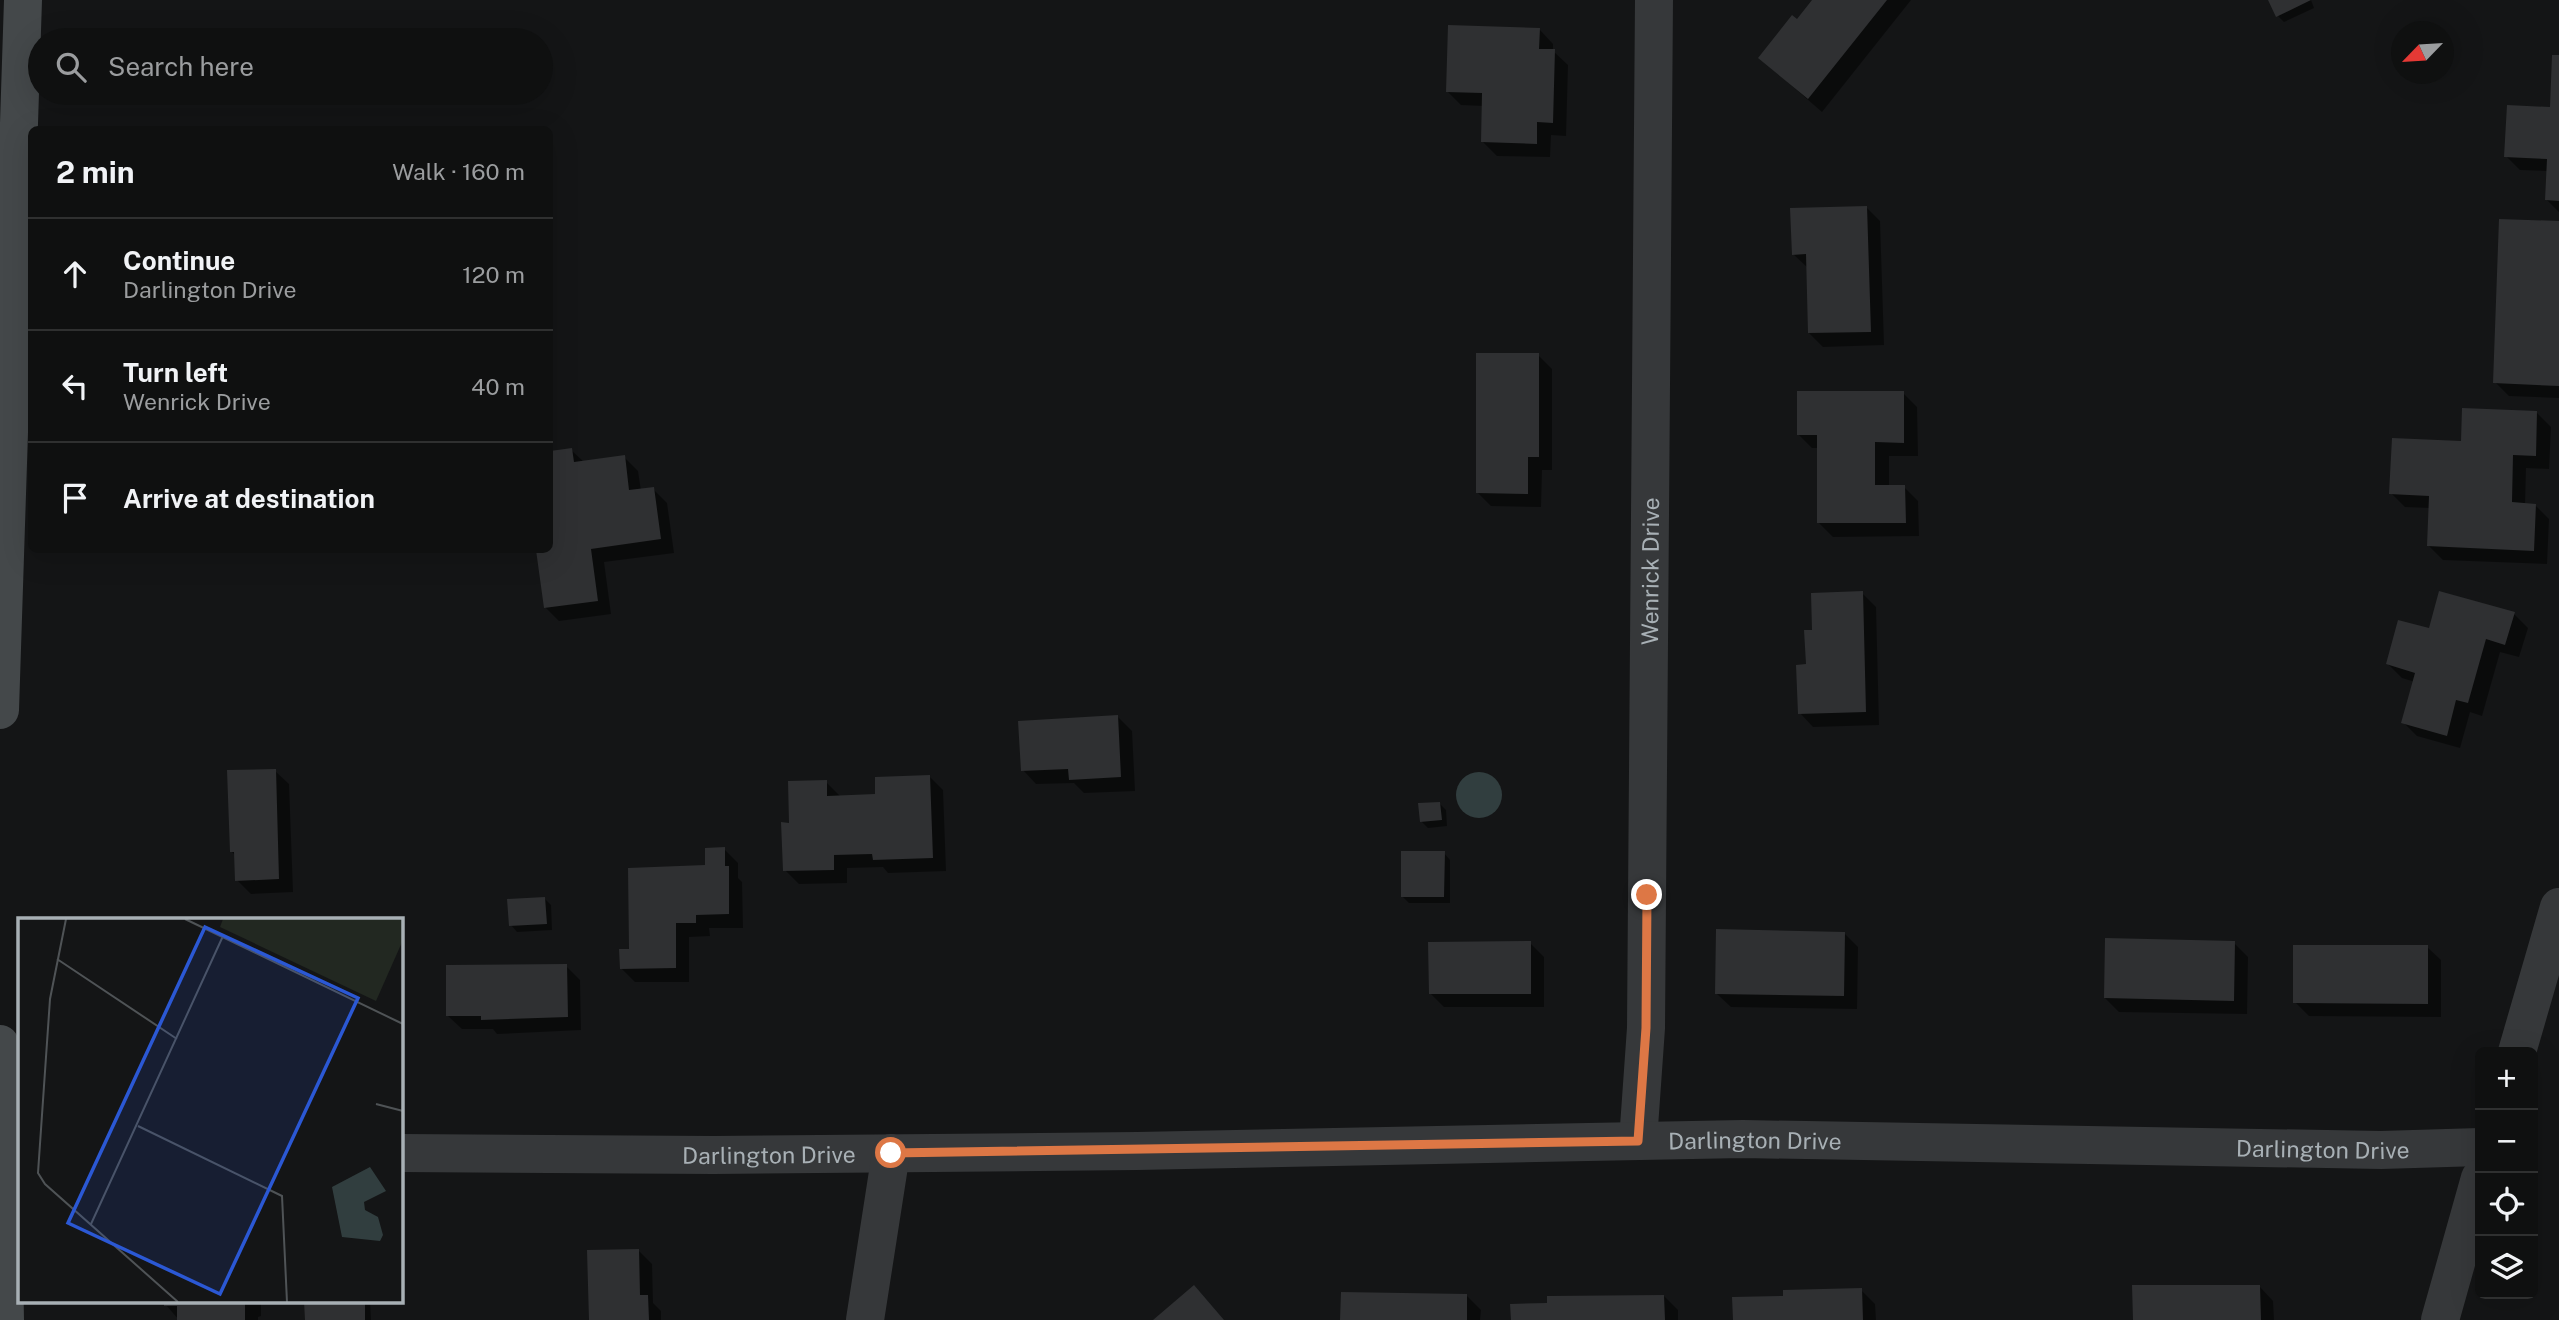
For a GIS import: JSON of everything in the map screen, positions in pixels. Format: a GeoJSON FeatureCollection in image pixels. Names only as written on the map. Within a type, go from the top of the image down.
{"type":"FeatureCollection","features":[{"type":"Feature","properties":{"kind":"main road"},"geometry":{"type":"LineString","coordinates":[[0,710],[23,0]]}},
{"type":"Feature","properties":{"kind":"main road"},"geometry":{"type":"LineString","coordinates":[[0,1044],[11,1165],[2,1219],[5,1320]]}},
{"type":"Feature","properties":{"kind":"street","name":"Wenrick Drive"},"geometry":{"type":"LineString","coordinates":[[1638,1141],[1646,1016],[1654,0]]}},
{"type":"Feature","properties":{"kind":"street"},"geometry":{"type":"LineString","coordinates":[[2517,1047],[2559,907]]}},
{"type":"Feature","properties":{"kind":"street","name":"Darlington Drive"},"geometry":{"type":"LineString","coordinates":[[402,1153],[715,1155],[1743,1139],[2381,1150],[2475,1147]]}},
{"type":"Feature","properties":{"kind":"street"},"geometry":{"type":"LineString","coordinates":[[865,1320],[891,1153]]}},
{"type":"Feature","properties":{"kind":"street"},"geometry":{"type":"LineString","coordinates":[[2440,1320],[2475,1196]]}},
{"type":"Feature","properties":{"kind":"shaded area"},"geometry":{"type":"Polygon","coordinates":[[[1479,772],[1495,779],[1502,795],[1495,811],[1479,818],[1463,811],[1456,795],[1463,779],[1479,772]]]}},
{"type":"Feature","properties":{"kind":"building"},"geometry":{"type":"Polygon","coordinates":[[[1812,0],[1887,0],[1808,99],[1758,58],[1792,15],[1797,19],[1812,0]]]}},
{"type":"Feature","properties":{"kind":"building"},"geometry":{"type":"Polygon","coordinates":[[[2268,0],[2311,0],[2276,17],[2268,0]]]}},
{"type":"Feature","properties":{"kind":"building"},"geometry":{"type":"Polygon","coordinates":[[[1448,25],[1540,28],[1539,49],[1555,49],[1553,123],[1537,122],[1537,144],[1481,142],[1482,93],[1446,92],[1448,25]]]}},
{"type":"Feature","properties":{"kind":"building"},"geometry":{"type":"Polygon","coordinates":[[[2552,55],[2559,55],[2559,201],[2545,200],[2547,159],[2504,157],[2507,105],[2550,107],[2552,55]]]}},
{"type":"Feature","properties":{"kind":"building"},"geometry":{"type":"Polygon","coordinates":[[[1867,206],[1871,332],[1808,333],[1806,254],[1792,255],[1790,208],[1867,206]]]}},
{"type":"Feature","properties":{"kind":"building"},"geometry":{"type":"Polygon","coordinates":[[[2499,219],[2559,221],[2559,386],[2493,383],[2499,219]]]}},
{"type":"Feature","properties":{"kind":"building"},"geometry":{"type":"Polygon","coordinates":[[[1476,353],[1539,353],[1539,457],[1528,457],[1528,494],[1476,493],[1476,353]]]}},
{"type":"Feature","properties":{"kind":"building"},"geometry":{"type":"Polygon","coordinates":[[[1797,391],[1904,391],[1904,443],[1875,442],[1875,485],[1905,485],[1906,523],[1817,523],[1817,435],[1797,435],[1797,391]]]}},
{"type":"Feature","properties":{"kind":"building"},"geometry":{"type":"Polygon","coordinates":[[[2462,408],[2537,411],[2536,456],[2513,455],[2512,502],[2536,504],[2534,551],[2427,546],[2429,496],[2389,494],[2392,438],[2461,441],[2462,408]]]}},
{"type":"Feature","properties":{"kind":"building"},"geometry":{"type":"Polygon","coordinates":[[[572,448],[574,462],[625,455],[629,490],[654,487],[661,539],[591,549],[598,601],[544,608],[536,553],[553,553],[553,451],[572,448]]]}},
{"type":"Feature","properties":{"kind":"building"},"geometry":{"type":"Polygon","coordinates":[[[1863,591],[1866,712],[1798,714],[1796,665],[1806,664],[1804,630],[1812,630],[1811,593],[1863,591]]]}},
{"type":"Feature","properties":{"kind":"building"},"geometry":{"type":"Polygon","coordinates":[[[2439,591],[2515,612],[2505,645],[2486,639],[2468,703],[2456,700],[2447,736],[2401,723],[2415,673],[2386,664],[2398,620],[2429,628],[2439,591]]]}},
{"type":"Feature","properties":{"kind":"building"},"geometry":{"type":"Polygon","coordinates":[[[1118,715],[1121,777],[1069,780],[1068,769],[1021,771],[1018,721],[1118,715]]]}},
{"type":"Feature","properties":{"kind":"building"},"geometry":{"type":"Polygon","coordinates":[[[276,769],[279,879],[235,881],[234,852],[230,852],[227,770],[276,769]]]}},
{"type":"Feature","properties":{"kind":"building"},"geometry":{"type":"Polygon","coordinates":[[[930,775],[933,858],[873,860],[872,854],[834,855],[834,870],[783,871],[781,822],[789,823],[788,781],[827,780],[827,796],[875,794],[875,777],[930,775]]]}},
{"type":"Feature","properties":{"kind":"building"},"geometry":{"type":"Polygon","coordinates":[[[1440,802],[1442,820],[1420,822],[1418,803],[1440,802]]]}},
{"type":"Feature","properties":{"kind":"building"},"geometry":{"type":"Polygon","coordinates":[[[725,847],[725,866],[729,866],[729,914],[696,915],[696,923],[676,923],[676,968],[620,969],[619,949],[629,949],[628,868],[705,865],[705,848],[725,847]]]}},
{"type":"Feature","properties":{"kind":"building"},"geometry":{"type":"Polygon","coordinates":[[[1401,851],[1445,851],[1444,897],[1401,897],[1401,851]]]}},
{"type":"Feature","properties":{"kind":"building"},"geometry":{"type":"Polygon","coordinates":[[[545,897],[547,924],[509,926],[507,899],[545,897]]]}},
{"type":"Feature","properties":{"kind":"building"},"geometry":{"type":"Polygon","coordinates":[[[1716,929],[1845,932],[1844,996],[1715,994],[1716,929]]]}},
{"type":"Feature","properties":{"kind":"building"},"geometry":{"type":"Polygon","coordinates":[[[2105,938],[2235,941],[2234,1001],[2104,998],[2105,938]]]}},
{"type":"Feature","properties":{"kind":"building"},"geometry":{"type":"Polygon","coordinates":[[[1531,941],[1531,994],[1429,994],[1428,942],[1531,941]]]}},
{"type":"Feature","properties":{"kind":"building"},"geometry":{"type":"Polygon","coordinates":[[[2293,945],[2428,945],[2428,1004],[2293,1003],[2293,945]]]}},
{"type":"Feature","properties":{"kind":"building"},"geometry":{"type":"Polygon","coordinates":[[[567,964],[568,1017],[481,1020],[481,1016],[446,1016],[446,965],[567,964]]]}},
{"type":"Feature","properties":{"kind":"building"},"geometry":{"type":"Polygon","coordinates":[[[639,1249],[640,1295],[648,1295],[649,1320],[589,1320],[587,1250],[639,1249]]]}},
{"type":"Feature","properties":{"kind":"building"},"geometry":{"type":"Polygon","coordinates":[[[1194,1285],[1224,1320],[1153,1320],[1194,1285]]]}},
{"type":"Feature","properties":{"kind":"building"},"geometry":{"type":"Polygon","coordinates":[[[2132,1285],[2260,1285],[2261,1320],[2133,1320],[2132,1285]]]}},
{"type":"Feature","properties":{"kind":"building"},"geometry":{"type":"Polygon","coordinates":[[[1862,1288],[1863,1320],[1733,1320],[1732,1297],[1783,1296],[1783,1290],[1862,1288]]]}},
{"type":"Feature","properties":{"kind":"building"},"geometry":{"type":"Polygon","coordinates":[[[1341,1292],[1467,1294],[1467,1320],[1340,1320],[1341,1292]]]}},
{"type":"Feature","properties":{"kind":"building"},"geometry":{"type":"Polygon","coordinates":[[[1664,1295],[1665,1320],[1511,1320],[1510,1304],[1547,1303],[1547,1296],[1664,1295]]]}},
{"type":"Feature","properties":{"kind":"building"},"geometry":{"type":"Polygon","coordinates":[[[164,1302],[248,1302],[245,1303],[245,1320],[177,1320],[177,1306],[164,1306],[164,1302]]]}},
{"type":"Feature","properties":{"kind":"building"},"geometry":{"type":"Polygon","coordinates":[[[304,1302],[365,1302],[365,1320],[305,1320],[304,1302]]]}},
{"type":"Feature","properties":{"kind":"route"},"geometry":{"type":"LineString","coordinates":[[891,1153],[1638,1141],[1646,1028],[1647,895]]}}]}
